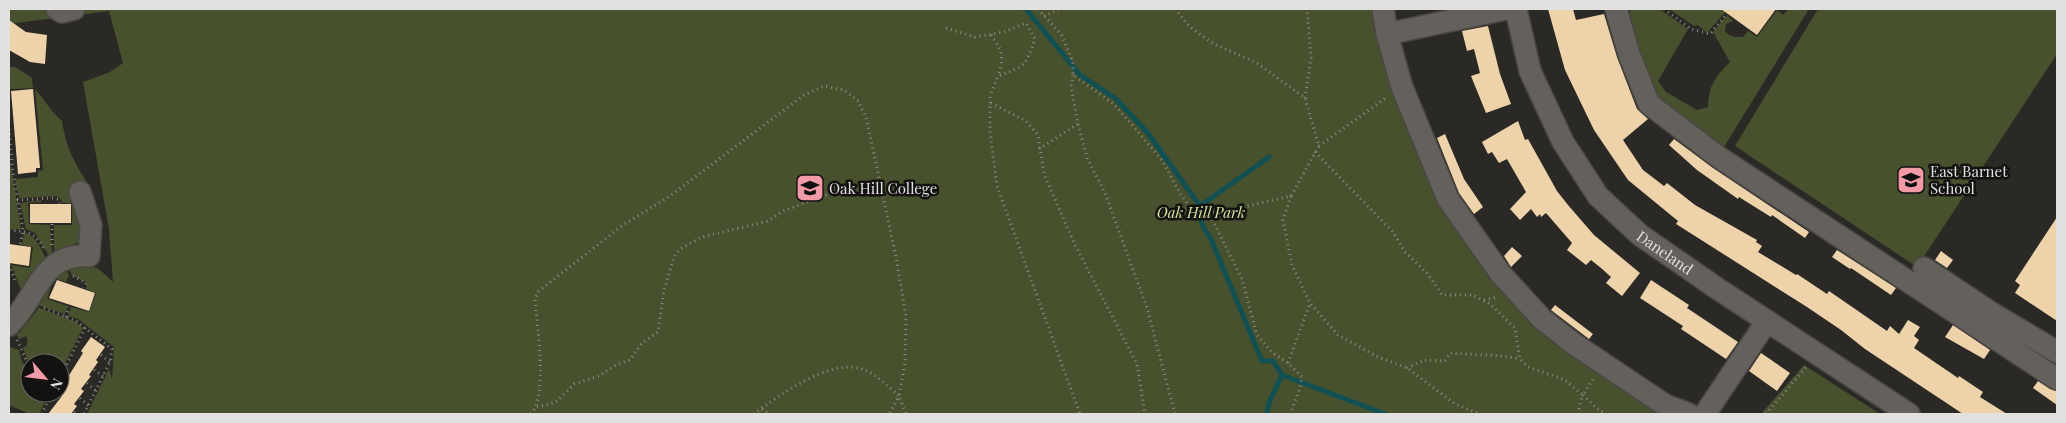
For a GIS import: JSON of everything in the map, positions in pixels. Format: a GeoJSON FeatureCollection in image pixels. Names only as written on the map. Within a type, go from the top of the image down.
{"type":"FeatureCollection","features":[{"type":"Feature","properties":{"kind":"street"},"geometry":{"type":"LineString","coordinates":[[56,9],[62,12],[74,9]]}},
{"type":"Feature","properties":{"kind":"street"},"geometry":{"type":"LineString","coordinates":[[1383,9],[1387,34],[1402,87],[1448,199],[1500,273],[1542,319],[1603,365],[1665,405],[1689,414]]}},
{"type":"Feature","properties":{"kind":"street"},"geometry":{"type":"LineString","coordinates":[[1387,34],[1506,9]]}},
{"type":"Feature","properties":{"kind":"street","name":"Daneland"},"geometry":{"type":"LineString","coordinates":[[1516,9],[1530,71],[1563,142],[1598,196],[1640,235],[1909,414]]}},
{"type":"Feature","properties":{"kind":"street"},"geometry":{"type":"LineString","coordinates":[[1616,9],[1629,54],[1649,104],[1720,158],[2057,379]]}},
{"type":"Feature","properties":{"kind":"street"},"geometry":{"type":"LineString","coordinates":[[10,324],[27,302],[45,273],[58,262],[77,255],[89,256],[91,225],[80,192]]}},
{"type":"Feature","properties":{"kind":"street"},"geometry":{"type":"LineString","coordinates":[[1924,268],[2057,352]]}},
{"type":"Feature","properties":{"kind":"street"},"geometry":{"type":"LineString","coordinates":[[1705,414],[1767,321]]}},
{"type":"Feature","properties":{"kind":"path"},"geometry":{"type":"LineString","coordinates":[[1038,9],[1060,34],[1073,62],[1071,86],[1087,158],[1104,193],[1147,308],[1175,414]]}},
{"type":"Feature","properties":{"kind":"path"},"geometry":{"type":"LineString","coordinates":[[1044,16],[1060,9]]}},
{"type":"Feature","properties":{"kind":"path"},"geometry":{"type":"LineString","coordinates":[[1175,9],[1190,27],[1214,44],[1257,63],[1305,98]]}},
{"type":"Feature","properties":{"kind":"path"},"geometry":{"type":"LineString","coordinates":[[1307,9],[1311,58],[1305,98],[1319,146]]}},
{"type":"Feature","properties":{"kind":"path"},"geometry":{"type":"LineString","coordinates":[[1664,9],[1691,29],[1710,34],[1726,15]]}},
{"type":"Feature","properties":{"kind":"path"},"geometry":{"type":"LineString","coordinates":[[946,28],[975,37],[1004,32],[1026,23],[1035,39],[1028,58],[1022,67],[998,76]]}},
{"type":"Feature","properties":{"kind":"path"},"geometry":{"type":"LineString","coordinates":[[991,35],[1000,48],[1003,60],[990,96],[990,131],[997,186],[1080,414]]}},
{"type":"Feature","properties":{"kind":"path"},"geometry":{"type":"LineString","coordinates":[[1073,75],[1114,104],[1162,160],[1181,195],[1194,212],[1208,213],[1235,209],[1291,196]]}},
{"type":"Feature","properties":{"kind":"path"},"geometry":{"type":"LineString","coordinates":[[532,414],[536,407],[541,385],[536,299],[539,291],[623,225],[670,196],[804,95],[824,86],[844,90],[858,101],[866,117],[881,182],[906,316],[905,363],[899,396],[889,414]]}},
{"type":"Feature","properties":{"kind":"path"},"geometry":{"type":"LineString","coordinates":[[1402,87],[1319,146],[1315,152],[1291,196],[1283,220],[1292,265],[1310,304],[1338,335],[1378,357],[1407,368],[1455,404],[1480,414]]}},
{"type":"Feature","properties":{"kind":"path"},"geometry":{"type":"LineString","coordinates":[[990,103],[1026,121],[1038,135],[1044,174],[1074,243],[1137,364],[1145,414]]}},
{"type":"Feature","properties":{"kind":"path"},"geometry":{"type":"LineString","coordinates":[[1039,149],[1078,124]]}},
{"type":"Feature","properties":{"kind":"path"},"geometry":{"type":"LineString","coordinates":[[9,131],[10,157],[23,230],[20,245]]}},
{"type":"Feature","properties":{"kind":"path"},"geometry":{"type":"LineString","coordinates":[[1315,152],[1393,232],[1405,252],[1428,274],[1442,295],[1473,295],[1490,304],[1515,328],[1520,359]]}},
{"type":"Feature","properties":{"kind":"path"},"geometry":{"type":"LineString","coordinates":[[536,407],[556,402],[574,384],[599,376],[630,360],[642,344],[658,332],[664,290],[674,257],[680,249],[702,237],[768,221],[782,211],[848,187],[881,182]]}},
{"type":"Feature","properties":{"kind":"path"},"geometry":{"type":"LineString","coordinates":[[17,200],[53,198],[58,199],[60,203]]}},
{"type":"Feature","properties":{"kind":"path"},"geometry":{"type":"LineString","coordinates":[[42,199],[44,203]]}},
{"type":"Feature","properties":{"kind":"path"},"geometry":{"type":"LineString","coordinates":[[1208,213],[1242,279],[1256,334],[1274,353],[1288,362],[1302,377],[1290,414]]}},
{"type":"Feature","properties":{"kind":"path"},"geometry":{"type":"LineString","coordinates":[[9,231],[23,230],[38,239],[46,254]]}},
{"type":"Feature","properties":{"kind":"path"},"geometry":{"type":"LineString","coordinates":[[1484,301],[1499,297]]}},
{"type":"Feature","properties":{"kind":"path"},"geometry":{"type":"LineString","coordinates":[[27,302],[76,321],[112,349],[110,362],[84,414]]}},
{"type":"Feature","properties":{"kind":"path"},"geometry":{"type":"LineString","coordinates":[[1288,362],[1310,304]]}},
{"type":"Feature","properties":{"kind":"path"},"geometry":{"type":"LineString","coordinates":[[66,317],[69,307]]}},
{"type":"Feature","properties":{"kind":"path"},"geometry":{"type":"LineString","coordinates":[[10,324],[22,353]]}},
{"type":"Feature","properties":{"kind":"path"},"geometry":{"type":"LineString","coordinates":[[75,363],[70,358],[85,328]]}},
{"type":"Feature","properties":{"kind":"path"},"geometry":{"type":"LineString","coordinates":[[77,344],[82,348]]}},
{"type":"Feature","properties":{"kind":"path"},"geometry":{"type":"LineString","coordinates":[[1407,368],[1424,360],[1446,361],[1450,353],[1506,356],[1520,359],[1528,367],[1565,380],[1595,407],[1606,414]]}},
{"type":"Feature","properties":{"kind":"path"},"geometry":{"type":"LineString","coordinates":[[1766,414],[1817,354]]}},
{"type":"Feature","properties":{"kind":"path"},"geometry":{"type":"LineString","coordinates":[[101,355],[110,362]]}},
{"type":"Feature","properties":{"kind":"path"},"geometry":{"type":"LineString","coordinates":[[754,414],[794,386],[844,365],[863,369],[899,396],[906,414]]}},
{"type":"Feature","properties":{"kind":"path"},"geometry":{"type":"LineString","coordinates":[[1578,414],[1582,395],[1603,365]]}},
{"type":"Feature","properties":{"kind":"path"},"geometry":{"type":"LineString","coordinates":[[94,370],[103,376]]}},
{"type":"Feature","properties":{"kind":"path"},"geometry":{"type":"LineString","coordinates":[[87,383],[96,391]]}},
{"type":"Feature","properties":{"kind":"path"},"geometry":{"type":"LineString","coordinates":[[80,398],[89,406]]}},
{"type":"Feature","properties":{"kind":"path"},"geometry":{"type":"LineString","coordinates":[[50,403],[54,406]]}},
{"type":"Feature","properties":{"kind":"path"},"geometry":{"type":"LineString","coordinates":[[762,408],[769,414]]}},
{"type":"Feature","properties":{"kind":"green space","name":"Oak Hill Park"},"geometry":{"type":"Polygon","coordinates":[[[9,9],[1377,9],[1387,67],[1512,295],[1677,414],[87,414],[109,369],[112,379],[114,347],[78,319],[68,316],[71,307],[89,312],[96,293],[86,289],[87,283],[72,275],[66,263],[92,266],[113,282],[109,229],[83,82],[110,72],[123,63],[109,11],[9,24],[9,9]]]}},
{"type":"Feature","properties":{"kind":"green space"},"geometry":{"type":"Polygon","coordinates":[[[1629,9],[1659,9],[1688,29],[1658,81],[1666,92],[1697,110],[1708,107],[1711,87],[1720,72],[1730,62],[1713,32],[1727,15],[1733,21],[1726,24],[1725,31],[1729,34],[1735,37],[1743,37],[1748,31],[1757,37],[1777,10],[1783,15],[1788,9],[1809,9],[1724,147],[1685,123],[1666,107],[1648,74],[1638,46],[1629,9]]]}},
{"type":"Feature","properties":{"kind":"green space"},"geometry":{"type":"Polygon","coordinates":[[[1669,9],[1728,9],[1707,33],[1698,25],[1694,26],[1669,9]]]}},
{"type":"Feature","properties":{"kind":"green space","name":"East Barnet School"},"geometry":{"type":"Polygon","coordinates":[[[1818,9],[2057,9],[2057,54],[1917,267],[1735,146],[1818,9]]]}},
{"type":"Feature","properties":{"kind":"green space"},"geometry":{"type":"Polygon","coordinates":[[[9,67],[15,67],[32,78],[33,88],[10,89],[9,96],[9,67]]]}},
{"type":"Feature","properties":{"kind":"green space"},"geometry":{"type":"Polygon","coordinates":[[[35,89],[62,121],[66,140],[72,155],[89,186],[70,193],[79,223],[79,242],[54,253],[54,225],[72,225],[72,203],[63,203],[58,196],[19,198],[15,179],[38,177],[38,171],[43,170],[35,89]]]}},
{"type":"Feature","properties":{"kind":"green space"},"geometry":{"type":"Polygon","coordinates":[[[10,159],[21,229],[9,230],[10,159]]]}},
{"type":"Feature","properties":{"kind":"green space"},"geometry":{"type":"Polygon","coordinates":[[[41,200],[41,202],[28,203],[29,224],[50,225],[52,255],[49,256],[35,233],[26,229],[20,203],[41,200]]]}},
{"type":"Feature","properties":{"kind":"green space"},"geometry":{"type":"Polygon","coordinates":[[[24,232],[35,240],[46,259],[22,292],[11,265],[30,268],[33,247],[22,245],[24,232]]]}},
{"type":"Feature","properties":{"kind":"green space"},"geometry":{"type":"Polygon","coordinates":[[[63,265],[69,275],[66,282],[54,278],[47,299],[68,306],[65,314],[35,304],[63,265]]]}},
{"type":"Feature","properties":{"kind":"green space"},"geometry":{"type":"Polygon","coordinates":[[[37,307],[76,322],[83,328],[70,353],[25,353],[23,348],[27,345],[27,336],[19,339],[16,333],[19,333],[38,309],[37,307]]]}},
{"type":"Feature","properties":{"kind":"green space"},"geometry":{"type":"Polygon","coordinates":[[[9,347],[19,350],[20,354],[20,403],[45,403],[39,414],[30,414],[9,405],[9,347]]]}},
{"type":"Feature","properties":{"kind":"green space"},"geometry":{"type":"Polygon","coordinates":[[[1804,365],[1880,414],[1761,414],[1804,365]]]}},
{"type":"Feature","properties":{"kind":"building"},"geometry":{"type":"Polygon","coordinates":[[[1548,9],[1573,9],[1576,20],[1604,14],[1617,57],[1637,109],[1648,119],[1623,140],[1643,170],[1664,186],[1667,183],[1695,205],[1757,240],[1756,242],[1762,246],[1758,252],[1827,294],[1829,291],[1887,331],[1890,326],[1899,334],[1908,320],[1920,327],[1914,336],[1919,340],[1914,348],[1958,378],[1959,376],[1983,392],[1980,397],[2007,414],[1963,414],[1865,349],[1807,307],[1676,224],[1678,221],[1628,180],[1594,130],[1565,70],[1548,9]]]}},
{"type":"Feature","properties":{"kind":"building"},"geometry":{"type":"Polygon","coordinates":[[[1721,9],[1776,9],[1757,35],[1721,9]]]}},
{"type":"Feature","properties":{"kind":"building"},"geometry":{"type":"Polygon","coordinates":[[[9,20],[26,32],[47,35],[45,64],[30,62],[9,50],[9,20]]]}},
{"type":"Feature","properties":{"kind":"building"},"geometry":{"type":"Polygon","coordinates":[[[1488,26],[1500,74],[1511,104],[1486,113],[1471,76],[1480,73],[1474,49],[1467,51],[1462,31],[1488,26]]]}},
{"type":"Feature","properties":{"kind":"building"},"geometry":{"type":"Polygon","coordinates":[[[33,89],[40,168],[36,168],[36,172],[18,174],[11,91],[33,89]]]}},
{"type":"Feature","properties":{"kind":"building"},"geometry":{"type":"Polygon","coordinates":[[[1518,121],[1525,140],[1528,139],[1557,191],[1568,205],[1594,235],[1640,273],[1622,296],[1606,283],[1611,277],[1601,268],[1591,260],[1586,265],[1567,250],[1572,243],[1546,213],[1541,217],[1540,214],[1537,217],[1531,209],[1520,220],[1510,209],[1526,192],[1507,159],[1499,163],[1492,152],[1488,154],[1482,142],[1518,121]]]}},
{"type":"Feature","properties":{"kind":"building"},"geometry":{"type":"Polygon","coordinates":[[[1445,134],[1464,179],[1483,207],[1474,214],[1459,193],[1437,138],[1445,134]]]}},
{"type":"Feature","properties":{"kind":"building"},"geometry":{"type":"Polygon","coordinates":[[[1674,139],[1713,168],[1809,232],[1805,238],[1772,215],[1771,217],[1739,197],[1738,199],[1697,170],[1669,145],[1674,139]]]}},
{"type":"Feature","properties":{"kind":"building"},"geometry":{"type":"Polygon","coordinates":[[[30,204],[71,204],[71,223],[30,223],[30,204]]]}},
{"type":"Feature","properties":{"kind":"building"},"geometry":{"type":"Polygon","coordinates":[[[2057,217],[2057,321],[2015,293],[2020,285],[2015,281],[2057,217]]]}},
{"type":"Feature","properties":{"kind":"building"},"geometry":{"type":"Polygon","coordinates":[[[9,244],[31,247],[29,266],[9,263],[9,244]]]}},
{"type":"Feature","properties":{"kind":"building"},"geometry":{"type":"Polygon","coordinates":[[[1512,247],[1522,256],[1511,267],[1504,256],[1512,247]]]}},
{"type":"Feature","properties":{"kind":"building"},"geometry":{"type":"Polygon","coordinates":[[[1837,250],[1896,288],[1891,295],[1832,257],[1837,250]]]}},
{"type":"Feature","properties":{"kind":"building"},"geometry":{"type":"Polygon","coordinates":[[[1941,251],[1953,260],[1947,268],[1935,260],[1941,251]]]}},
{"type":"Feature","properties":{"kind":"building"},"geometry":{"type":"Polygon","coordinates":[[[57,280],[95,293],[89,311],[49,298],[57,280]]]}},
{"type":"Feature","properties":{"kind":"building"},"geometry":{"type":"Polygon","coordinates":[[[1651,280],[1689,305],[1687,308],[1738,342],[1726,359],[1681,329],[1683,326],[1640,298],[1651,280]]]}},
{"type":"Feature","properties":{"kind":"building"},"geometry":{"type":"Polygon","coordinates":[[[1555,305],[1593,334],[1589,339],[1551,310],[1555,305]]]}},
{"type":"Feature","properties":{"kind":"building"},"geometry":{"type":"Polygon","coordinates":[[[1953,325],[1990,350],[1984,359],[1945,337],[1953,325]]]}},
{"type":"Feature","properties":{"kind":"building"},"geometry":{"type":"Polygon","coordinates":[[[91,337],[105,347],[96,360],[98,362],[89,375],[91,376],[81,389],[84,391],[74,404],[77,406],[71,414],[48,414],[57,403],[70,403],[70,374],[83,353],[81,351],[91,337]]]}},
{"type":"Feature","properties":{"kind":"building"},"geometry":{"type":"Polygon","coordinates":[[[1761,353],[1790,373],[1777,391],[1749,371],[1761,353]]]}},
{"type":"Feature","properties":{"kind":"building"},"geometry":{"type":"Polygon","coordinates":[[[2038,381],[2057,391],[2057,405],[2033,388],[2038,381]]]}},
{"type":"Feature","properties":{"kind":"waterway"},"geometry":{"type":"LineString","coordinates":[[1026,9],[1080,75],[1115,98],[1147,132],[1200,206],[1202,225],[1211,239],[1262,361],[1273,361],[1282,375],[1270,399],[1267,414]]}},
{"type":"Feature","properties":{"kind":"waterway"},"geometry":{"type":"LineString","coordinates":[[1200,206],[1269,157]]}},
{"type":"Feature","properties":{"kind":"waterway"},"geometry":{"type":"LineString","coordinates":[[1282,375],[1385,414]]}},
{"type":"Feature","properties":{"kind":"place","name":"East Barnet School"},"geometry":{"type":"Point","coordinates":[1911,180]}},
{"type":"Feature","properties":{"kind":"place","name":"Oak Hill College"},"geometry":{"type":"Point","coordinates":[810,188]}}]}
